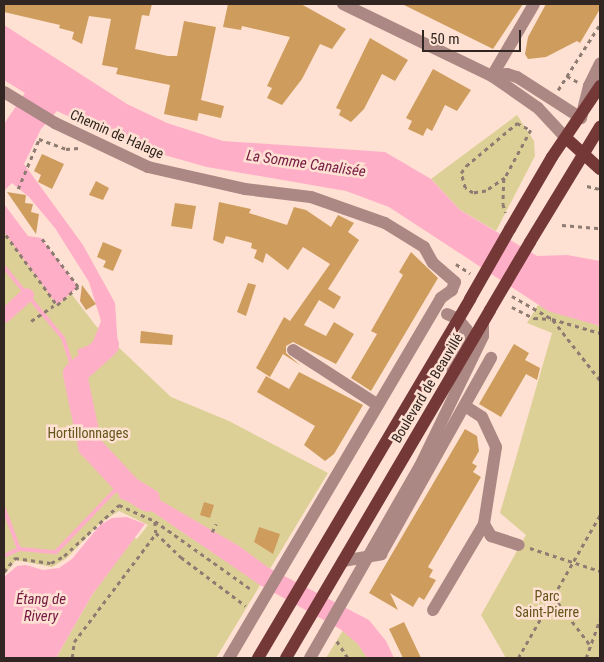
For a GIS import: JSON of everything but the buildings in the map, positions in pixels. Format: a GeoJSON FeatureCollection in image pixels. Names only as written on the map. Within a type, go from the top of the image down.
{"type":"FeatureCollection","features":[{"type":"Feature","properties":{"kind":"main road","name":"Boulevard de Beauvillé"},"geometry":{"type":"LineString","coordinates":[[258,658],[509,223],[581,118],[600,86]]}},
{"type":"Feature","properties":{"kind":"main road"},"geometry":{"type":"LineString","coordinates":[[581,118],[599,132]]}},
{"type":"Feature","properties":{"kind":"main road","name":"Boulevard de Beauvillé"},"geometry":{"type":"LineString","coordinates":[[286,658],[458,374],[483,322],[530,242],[599,132]]}},
{"type":"Feature","properties":{"kind":"main road"},"geometry":{"type":"LineString","coordinates":[[566,138],[583,156],[600,169]]}},
{"type":"Feature","properties":{"kind":"street"},"geometry":{"type":"LineString","coordinates":[[343,4],[492,76],[538,108],[566,138]]}},
{"type":"Feature","properties":{"kind":"street"},"geometry":{"type":"LineString","coordinates":[[492,76],[534,4]]}},
{"type":"Feature","properties":{"kind":"street"},"geometry":{"type":"LineString","coordinates":[[492,76],[507,74],[554,97],[581,118],[588,86],[600,63]]}},
{"type":"Feature","properties":{"kind":"street","name":"Chemin de Halage"},"geometry":{"type":"LineString","coordinates":[[8,95],[55,123],[102,147],[148,167],[245,189],[311,197],[346,207],[385,223],[424,246],[434,263],[454,282],[432,314]]}},
{"type":"Feature","properties":{"kind":"street"},"geometry":{"type":"LineString","coordinates":[[433,610],[484,524],[496,446],[482,416],[465,406],[452,356],[467,330],[460,310]]}},
{"type":"Feature","properties":{"kind":"street","name":"Boulevard de Beauvillé"},"geometry":{"type":"LineString","coordinates":[[432,314],[460,310]]}},
{"type":"Feature","properties":{"kind":"street"},"geometry":{"type":"LineString","coordinates":[[229,658],[432,314]]}},
{"type":"Feature","properties":{"kind":"street"},"geometry":{"type":"LineString","coordinates":[[293,350],[378,405]]}},
{"type":"Feature","properties":{"kind":"street"},"geometry":{"type":"LineString","coordinates":[[343,561],[381,554],[490,358]]}},
{"type":"Feature","properties":{"kind":"street"},"geometry":{"type":"LineString","coordinates":[[310,658],[420,466],[458,374]]}},
{"type":"Feature","properties":{"kind":"street"},"geometry":{"type":"LineString","coordinates":[[484,524],[492,536],[519,545]]}},
{"type":"Feature","properties":{"kind":"path"},"geometry":{"type":"LineString","coordinates":[[554,97],[600,24]]}},
{"type":"Feature","properties":{"kind":"path"},"geometry":{"type":"LineString","coordinates":[[505,178],[495,187],[473,193],[460,181],[466,166],[518,123],[531,130],[505,178],[503,204],[509,223]]}},
{"type":"Feature","properties":{"kind":"path"},"geometry":{"type":"LineString","coordinates":[[18,189],[39,139],[44,135]]}},
{"type":"Feature","properties":{"kind":"path"},"geometry":{"type":"LineString","coordinates":[[39,139],[66,149],[102,147]]}},
{"type":"Feature","properties":{"kind":"path"},"geometry":{"type":"LineString","coordinates":[[586,186],[600,189]]}},
{"type":"Feature","properties":{"kind":"path"},"geometry":{"type":"LineString","coordinates":[[562,225],[600,228]]}},
{"type":"Feature","properties":{"kind":"path"},"geometry":{"type":"LineString","coordinates":[[6,235],[57,305],[78,288],[40,238]]}},
{"type":"Feature","properties":{"kind":"path"},"geometry":{"type":"LineString","coordinates":[[30,321],[53,306]]}},
{"type":"Feature","properties":{"kind":"path"},"geometry":{"type":"LineString","coordinates":[[512,307],[534,318],[552,319],[600,333]]}},
{"type":"Feature","properties":{"kind":"path"},"geometry":{"type":"LineString","coordinates":[[552,319],[600,380]]}},
{"type":"Feature","properties":{"kind":"path"},"geometry":{"type":"LineString","coordinates":[[4,572],[15,558],[52,563],[64,556],[119,505],[155,521],[252,590]]}},
{"type":"Feature","properties":{"kind":"path"},"geometry":{"type":"LineString","coordinates":[[518,658],[600,515]]}},
{"type":"Feature","properties":{"kind":"path"},"geometry":{"type":"LineString","coordinates":[[155,521],[156,533],[181,557],[256,611]]}},
{"type":"Feature","properties":{"kind":"path"},"geometry":{"type":"LineString","coordinates":[[212,532],[216,524]]}},
{"type":"Feature","properties":{"kind":"path"},"geometry":{"type":"LineString","coordinates":[[72,658],[74,642],[156,533]]}},
{"type":"Feature","properties":{"kind":"path"},"geometry":{"type":"LineString","coordinates":[[519,545],[600,571]]}},
{"type":"Feature","properties":{"kind":"path"},"geometry":{"type":"LineString","coordinates":[[553,596],[591,646]]}},
{"type":"Feature","properties":{"kind":"path"},"geometry":{"type":"LineString","coordinates":[[586,658],[600,620]]}},
{"type":"Feature","properties":{"kind":"path"},"geometry":{"type":"LineString","coordinates":[[337,641],[348,658]]}},
{"type":"Feature","properties":{"kind":"green space"},"geometry":{"type":"Polygon","coordinates":[[[517,115],[534,141],[535,156],[496,231],[460,210],[431,179],[517,115]]]}},
{"type":"Feature","properties":{"kind":"green space","name":"Hortillonnages"},"geometry":{"type":"Polygon","coordinates":[[[4,206],[96,326],[171,397],[229,421],[328,473],[216,658],[56,658],[92,595],[133,537],[137,539],[148,525],[119,511],[99,524],[67,558],[52,567],[16,560],[4,575],[4,206]]]}},
{"type":"Feature","properties":{"kind":"green space","name":"Parc Saint-Pierre"},"geometry":{"type":"Polygon","coordinates":[[[538,305],[600,326],[600,658],[506,658],[481,615],[526,535],[500,513],[552,333],[527,323],[538,305]]]}},
{"type":"Feature","properties":{"kind":"green space"},"geometry":{"type":"Polygon","coordinates":[[[345,627],[374,658],[326,658],[345,627]]]}},
{"type":"Feature","properties":{"kind":"water","name":"La Somme Canalisée"},"geometry":{"type":"Polygon","coordinates":[[[4,25],[127,104],[167,123],[223,141],[385,152],[431,179],[460,210],[537,256],[567,255],[600,261],[600,326],[548,311],[389,207],[346,191],[207,167],[132,146],[57,111],[41,129],[24,164],[83,245],[115,303],[118,348],[87,377],[77,350],[92,344],[101,321],[89,282],[55,228],[29,197],[12,183],[4,191],[4,124],[25,93],[4,80],[4,25]]]}},
{"type":"Feature","properties":{"kind":"water"},"geometry":{"type":"Polygon","coordinates":[[[4,204],[28,236],[41,238],[78,287],[57,305],[4,232],[4,204]]]}},
{"type":"Feature","properties":{"kind":"water"},"geometry":{"type":"Polygon","coordinates":[[[124,472],[159,493],[158,499],[239,546],[269,568],[369,620],[386,641],[394,658],[367,658],[358,644],[340,629],[260,585],[150,510],[119,498],[124,472]]]}},
{"type":"Feature","properties":{"kind":"water","name":"Étang de Rivery"},"geometry":{"type":"Polygon","coordinates":[[[127,517],[145,524],[92,595],[56,658],[4,658],[4,577],[17,566],[26,565],[43,570],[59,568],[72,559],[100,525],[112,518],[127,517]]]}},
{"type":"Feature","properties":{"kind":"waterway"},"geometry":{"type":"LineString","coordinates":[[4,267],[63,338],[75,374]]}},
{"type":"Feature","properties":{"kind":"waterway"},"geometry":{"type":"LineString","coordinates":[[4,316],[27,295]]}},
{"type":"Feature","properties":{"kind":"waterway"},"geometry":{"type":"LineString","coordinates":[[107,345],[75,374],[90,446],[130,489],[148,500]]}},
{"type":"Feature","properties":{"kind":"waterway"},"geometry":{"type":"LineString","coordinates":[[4,556],[19,549],[56,552],[123,482]]}},
{"type":"Feature","properties":{"kind":"waterway"},"geometry":{"type":"LineString","coordinates":[[4,509],[19,549]]}}]}
